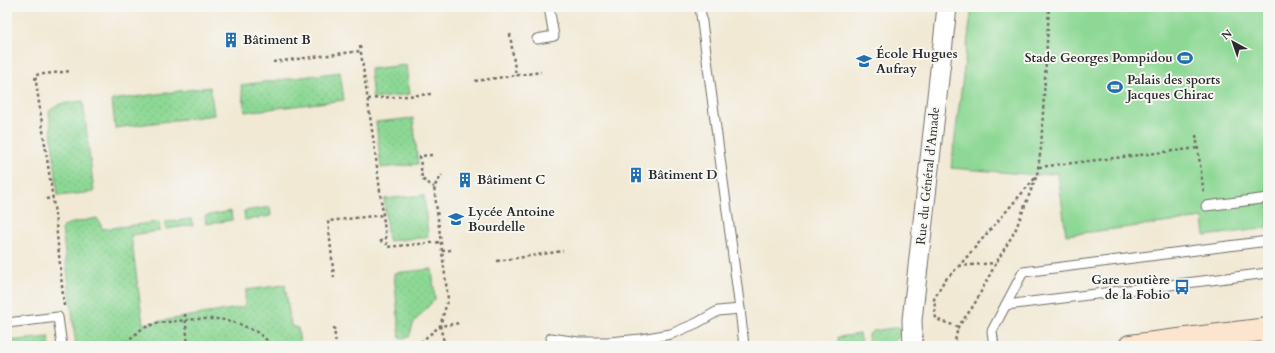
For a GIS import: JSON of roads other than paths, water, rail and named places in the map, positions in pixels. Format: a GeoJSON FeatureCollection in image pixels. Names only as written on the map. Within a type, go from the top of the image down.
{"type":"FeatureCollection","features":[{"type":"Feature","properties":{"kind":"main road"},"geometry":{"type":"LineString","coordinates":[[1130,346],[1268,329]]}},
{"type":"Feature","properties":{"kind":"street","name":"Rue du Général d'Amade"},"geometry":{"type":"LineString","coordinates":[[913,346],[912,320],[947,7]]}},
{"type":"Feature","properties":{"kind":"lane"},"geometry":{"type":"LineString","coordinates":[[537,39],[554,36],[549,7]]}},
{"type":"Feature","properties":{"kind":"lane"},"geometry":{"type":"LineString","coordinates":[[700,7],[744,346]]}},
{"type":"Feature","properties":{"kind":"lane"},"geometry":{"type":"LineString","coordinates":[[1206,206],[1268,198]]}},
{"type":"Feature","properties":{"kind":"lane"},"geometry":{"type":"LineString","coordinates":[[994,346],[992,331],[1023,272],[1268,241]]}},
{"type":"Feature","properties":{"kind":"lane"},"geometry":{"type":"LineString","coordinates":[[1006,305],[1268,273]]}},
{"type":"Feature","properties":{"kind":"lane"},"geometry":{"type":"LineString","coordinates":[[551,338],[578,342],[609,342],[641,339],[671,334],[697,323],[718,311],[740,309]]}},
{"type":"Feature","properties":{"kind":"lane"},"geometry":{"type":"LineString","coordinates":[[7,323],[58,317],[62,346]]}},
{"type":"Feature","properties":{"kind":"place","name":"Bâtiment B"},"geometry":{"type":"Point","coordinates":[231,40]}},
{"type":"Feature","properties":{"kind":"place","name":"Stade Georges Pompidou"},"geometry":{"type":"Point","coordinates":[1185,58]}},
{"type":"Feature","properties":{"kind":"place","name":"École Hugues Aufray"},"geometry":{"type":"Point","coordinates":[864,61]}},
{"type":"Feature","properties":{"kind":"place","name":"Palais des sports Jacques Chirac"},"geometry":{"type":"Point","coordinates":[1115,87]}},
{"type":"Feature","properties":{"kind":"place","name":"Bâtiment D"},"geometry":{"type":"Point","coordinates":[636,175]}},
{"type":"Feature","properties":{"kind":"place","name":"Bâtiment C"},"geometry":{"type":"Point","coordinates":[465,180]}},
{"type":"Feature","properties":{"kind":"place","name":"Lycée Antoine Bourdelle"},"geometry":{"type":"Point","coordinates":[456,219]}},
{"type":"Feature","properties":{"kind":"place","name":"Gare routière de la Fobio"},"geometry":{"type":"Point","coordinates":[1182,287]}}]}
